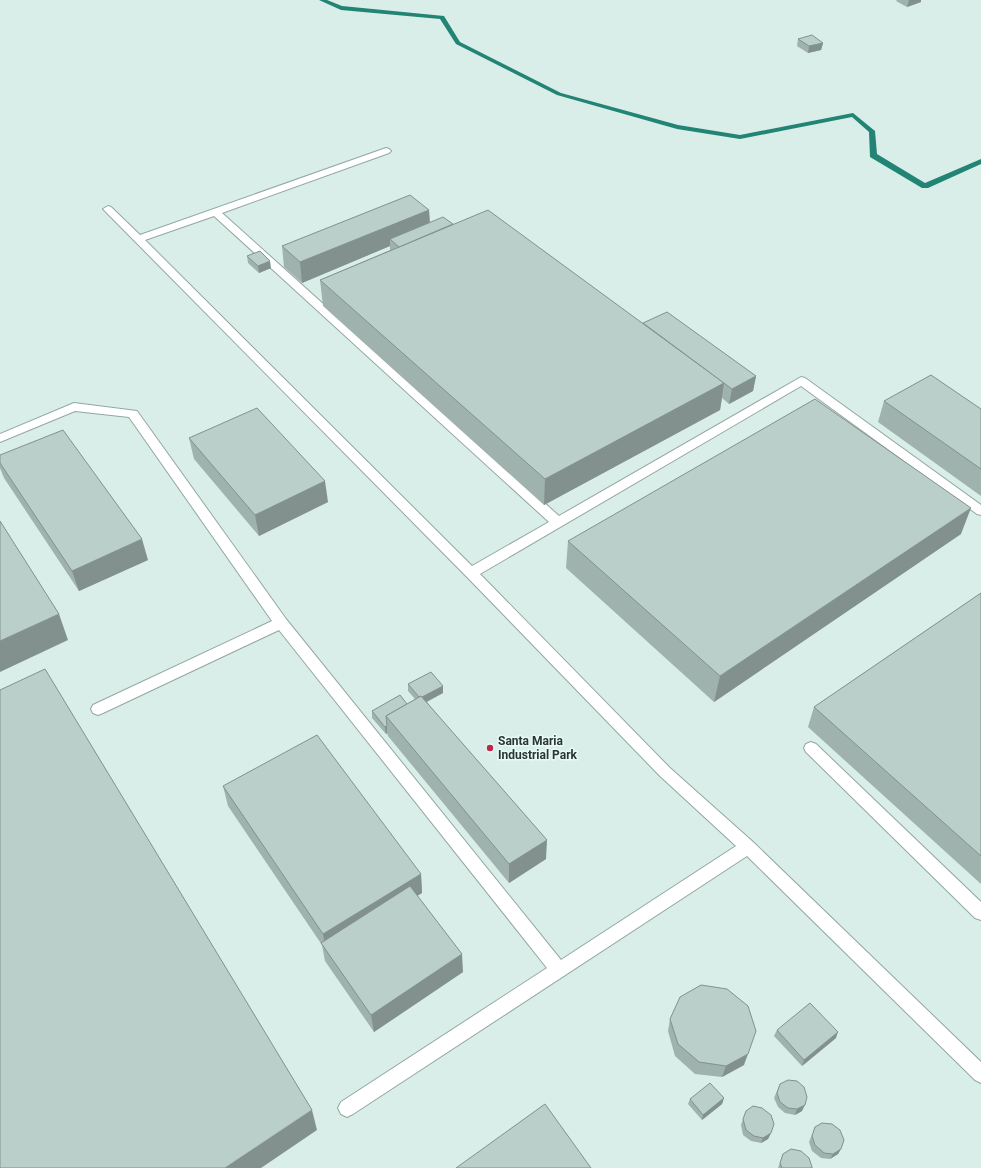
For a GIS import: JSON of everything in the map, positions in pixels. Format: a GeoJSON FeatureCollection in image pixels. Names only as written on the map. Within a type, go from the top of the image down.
{"type":"FeatureCollection","features":[{"type":"Feature","properties":{"kind":"lane"},"geometry":{"type":"LineString","coordinates":[[139,239],[386,151]]}},
{"type":"Feature","properties":{"kind":"lane"},"geometry":{"type":"LineString","coordinates":[[108,209],[471,572],[665,772],[748,847],[981,1074]]}},
{"type":"Feature","properties":{"kind":"lane"},"geometry":{"type":"LineString","coordinates":[[215,212],[557,522]]}},
{"type":"Feature","properties":{"kind":"lane"},"geometry":{"type":"LineString","coordinates":[[471,572],[801,381],[981,510]]}},
{"type":"Feature","properties":{"kind":"lane"},"geometry":{"type":"LineString","coordinates":[[0,438],[74,407],[133,414],[281,623],[559,970]]}},
{"type":"Feature","properties":{"kind":"lane"},"geometry":{"type":"LineString","coordinates":[[98,709],[281,623]]}},
{"type":"Feature","properties":{"kind":"lane"},"geometry":{"type":"LineString","coordinates":[[811,748],[981,912]]}},
{"type":"Feature","properties":{"kind":"lane"},"geometry":{"type":"LineString","coordinates":[[347,1108],[748,847]]}},
{"type":"Feature","properties":{"kind":"building"},"geometry":{"type":"Polygon","coordinates":[[[812,35],[823,43],[809,46],[798,39],[812,35]]]}},
{"type":"Feature","properties":{"kind":"building"},"geometry":{"type":"Polygon","coordinates":[[[410,195],[429,210],[300,262],[282,246],[410,195]]]}},
{"type":"Feature","properties":{"kind":"building"},"geometry":{"type":"Polygon","coordinates":[[[488,210],[724,383],[545,479],[320,280],[488,210]]]}},
{"type":"Feature","properties":{"kind":"building"},"geometry":{"type":"Polygon","coordinates":[[[443,217],[453,224],[399,247],[390,239],[443,217]]]}},
{"type":"Feature","properties":{"kind":"building"},"geometry":{"type":"Polygon","coordinates":[[[260,251],[270,261],[258,266],[247,256],[260,251]]]}},
{"type":"Feature","properties":{"kind":"building"},"geometry":{"type":"Polygon","coordinates":[[[667,312],[756,376],[732,389],[643,323],[667,312]]]}},
{"type":"Feature","properties":{"kind":"building"},"geometry":{"type":"Polygon","coordinates":[[[931,375],[981,409],[981,469],[884,401],[931,375]]]}},
{"type":"Feature","properties":{"kind":"building"},"geometry":{"type":"Polygon","coordinates":[[[815,399],[971,508],[720,676],[568,541],[815,399]]]}},
{"type":"Feature","properties":{"kind":"building"},"geometry":{"type":"Polygon","coordinates":[[[257,408],[325,481],[255,515],[189,438],[257,408]]]}},
{"type":"Feature","properties":{"kind":"building"},"geometry":{"type":"Polygon","coordinates":[[[63,430],[142,539],[72,571],[0,463],[0,455],[63,430]]]}},
{"type":"Feature","properties":{"kind":"building"},"geometry":{"type":"Polygon","coordinates":[[[0,521],[59,614],[0,641],[0,521]]]}},
{"type":"Feature","properties":{"kind":"building"},"geometry":{"type":"Polygon","coordinates":[[[981,593],[981,856],[814,707],[981,593]]]}},
{"type":"Feature","properties":{"kind":"building"},"geometry":{"type":"Polygon","coordinates":[[[45,669],[312,1110],[225,1168],[0,1168],[0,690],[45,669]]]}},
{"type":"Feature","properties":{"kind":"building"},"geometry":{"type":"Polygon","coordinates":[[[431,672],[443,686],[422,697],[419,697],[408,684],[431,672]]]}},
{"type":"Feature","properties":{"kind":"building"},"geometry":{"type":"Polygon","coordinates":[[[400,695],[407,704],[386,716],[387,726],[385,727],[372,711],[400,695]]]}},
{"type":"Feature","properties":{"kind":"building"},"geometry":{"type":"Polygon","coordinates":[[[421,696],[547,840],[509,864],[386,716],[421,696]]]}},
{"type":"Feature","properties":{"kind":"building"},"geometry":{"type":"Polygon","coordinates":[[[317,735],[421,874],[323,934],[223,786],[317,735]]]}},
{"type":"Feature","properties":{"kind":"building"},"geometry":{"type":"Polygon","coordinates":[[[410,886],[462,954],[371,1015],[321,943],[410,886]]]}},
{"type":"Feature","properties":{"kind":"building"},"geometry":{"type":"Polygon","coordinates":[[[701,985],[727,989],[748,1006],[756,1031],[748,1054],[726,1066],[699,1062],[678,1044],[670,1019],[680,997],[701,985]]]}},
{"type":"Feature","properties":{"kind":"building"},"geometry":{"type":"Polygon","coordinates":[[[810,1003],[838,1032],[804,1060],[777,1030],[810,1003]]]}},
{"type":"Feature","properties":{"kind":"building"},"geometry":{"type":"Polygon","coordinates":[[[788,1080],[797,1081],[804,1087],[807,1097],[805,1105],[797,1109],[788,1108],[780,1102],[777,1093],[780,1084],[788,1080]]]}},
{"type":"Feature","properties":{"kind":"building"},"geometry":{"type":"Polygon","coordinates":[[[710,1083],[724,1098],[703,1115],[690,1099],[710,1083]]]}},
{"type":"Feature","properties":{"kind":"building"},"geometry":{"type":"Polygon","coordinates":[[[545,1104],[591,1168],[456,1168],[545,1104]]]}},
{"type":"Feature","properties":{"kind":"building"},"geometry":{"type":"Polygon","coordinates":[[[753,1106],[762,1108],[771,1115],[774,1124],[771,1133],[763,1138],[754,1136],[746,1130],[743,1119],[746,1111],[753,1106]]]}},
{"type":"Feature","properties":{"kind":"building"},"geometry":{"type":"Polygon","coordinates":[[[822,1123],[832,1124],[840,1130],[844,1140],[841,1149],[833,1154],[824,1153],[815,1145],[812,1136],[815,1127],[822,1123]]]}},
{"type":"Feature","properties":{"kind":"building"},"geometry":{"type":"Polygon","coordinates":[[[791,1149],[801,1151],[809,1158],[812,1168],[782,1168],[780,1163],[783,1154],[791,1149]]]}},
{"type":"Feature","properties":{"kind":"waterway"},"geometry":{"type":"LineString","coordinates":[[322,0],[341,8],[442,17],[458,43],[559,94],[677,127],[740,137],[853,115],[872,131],[873,155],[925,186],[981,161]]}},
{"type":"Feature","properties":{"kind":"place","name":"Santa Maria Industrial Park"},"geometry":{"type":"Point","coordinates":[490,748]}}]}
